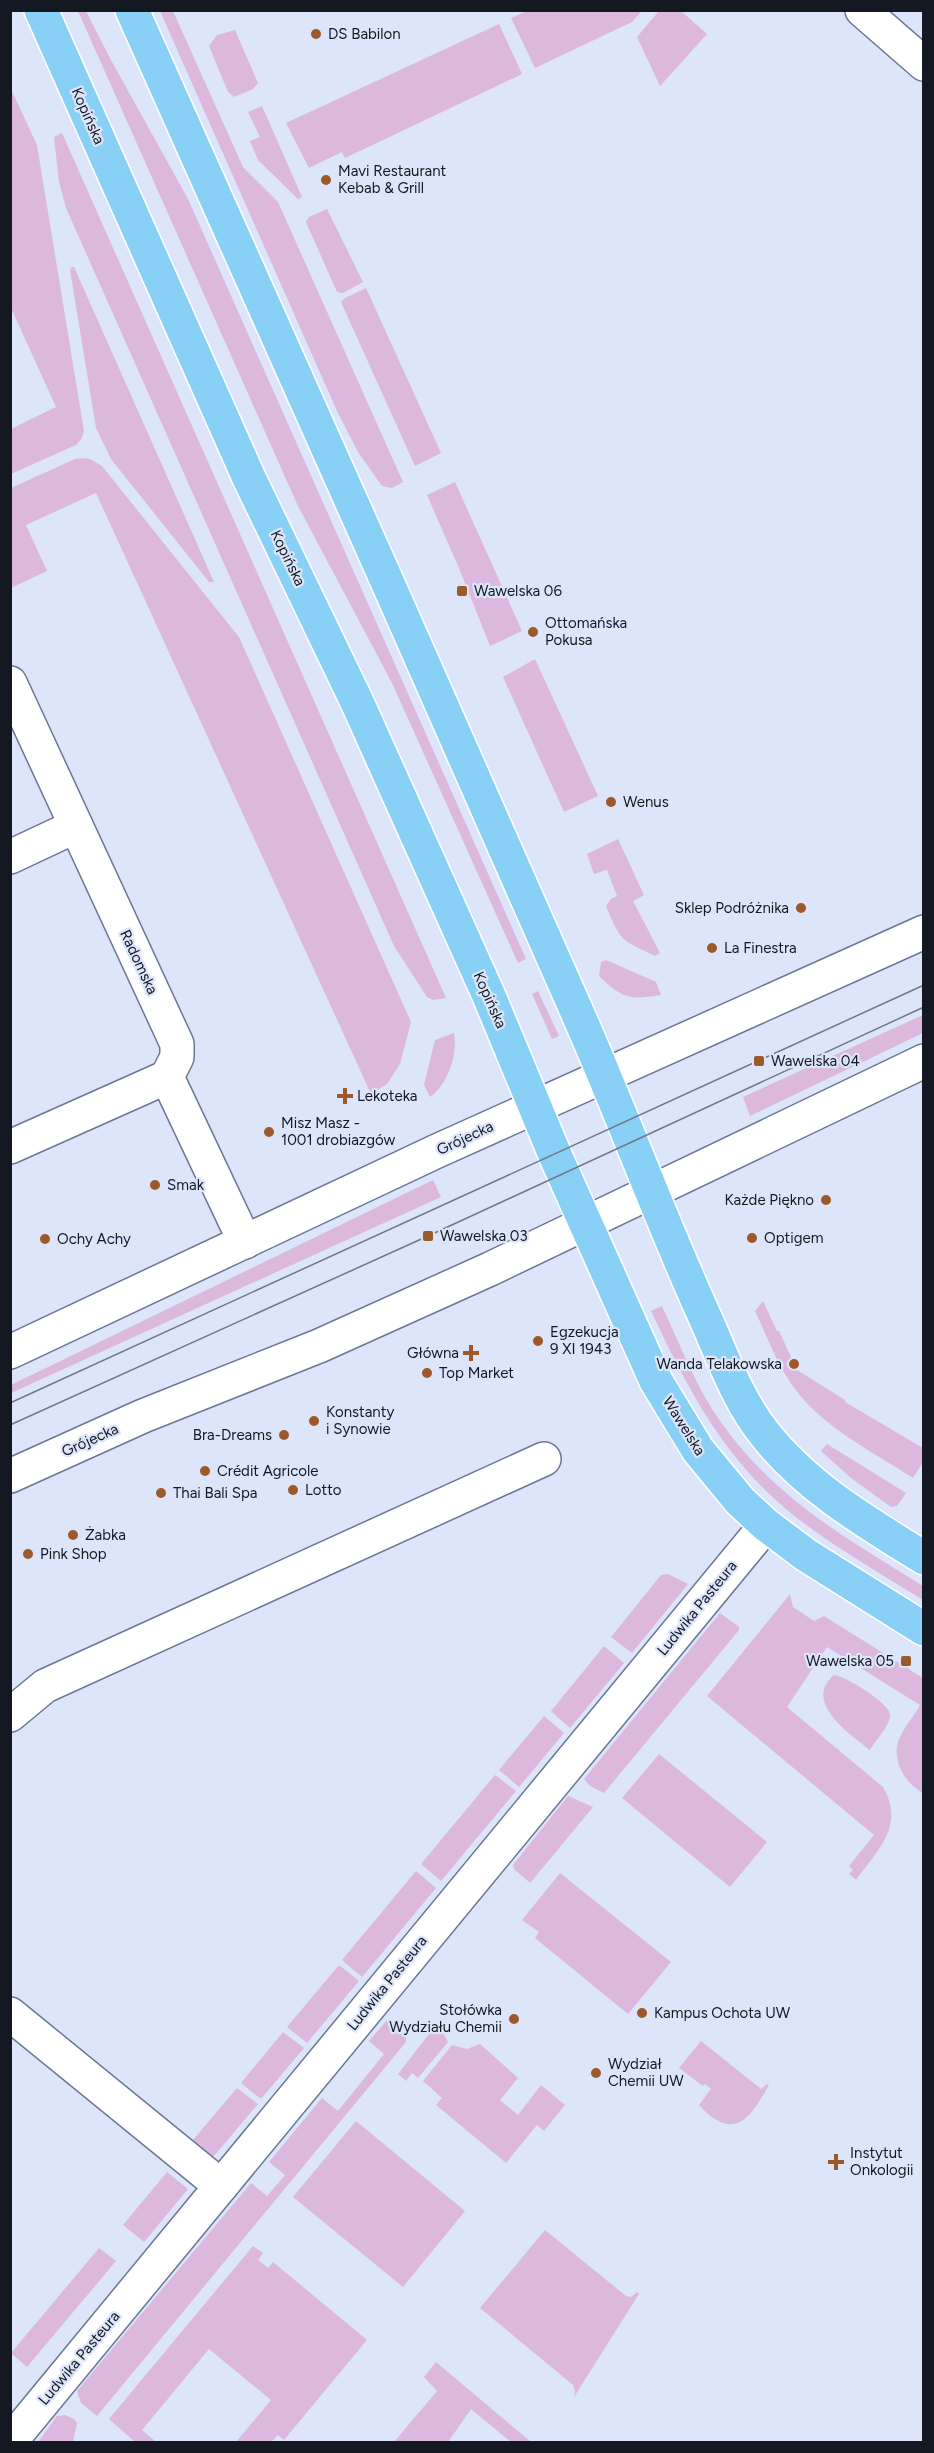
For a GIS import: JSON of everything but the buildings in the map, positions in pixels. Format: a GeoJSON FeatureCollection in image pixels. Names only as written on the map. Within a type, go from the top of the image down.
{"type":"FeatureCollection","features":[{"type":"Feature","properties":{"kind":"main road","name":"Kopińska"},"geometry":{"type":"LineString","coordinates":[[41,10],[249,478],[357,702],[489,996],[535,1106]]}},
{"type":"Feature","properties":{"kind":"main road"},"geometry":{"type":"LineString","coordinates":[[132,10],[439,696],[604,1074],[687,1278],[740,1395],[762,1431],[797,1470],[829,1496],[924,1558]]}},
{"type":"Feature","properties":{"kind":"main road","name":"Wawelska"},"geometry":{"type":"LineString","coordinates":[[535,1106],[637,1340],[681,1424],[717,1475],[766,1525],[806,1556],[924,1629]]}},
{"type":"Feature","properties":{"kind":"street"},"geometry":{"type":"LineString","coordinates":[[862,10],[924,64]]}},
{"type":"Feature","properties":{"kind":"street","name":"Radomska"},"geometry":{"type":"LineString","coordinates":[[10,683],[177,1044],[177,1057],[167,1077]]}},
{"type":"Feature","properties":{"kind":"street"},"geometry":{"type":"LineString","coordinates":[[10,857],[76,826]]}},
{"type":"Feature","properties":{"kind":"street","name":"Grójecka"},"geometry":{"type":"LineString","coordinates":[[10,1352],[604,1074],[924,932]]}},
{"type":"Feature","properties":{"kind":"street","name":"Grójecka"},"geometry":{"type":"LineString","coordinates":[[10,1476],[143,1416],[319,1347],[490,1269],[924,1061]]}},
{"type":"Feature","properties":{"kind":"street"},"geometry":{"type":"LineString","coordinates":[[10,1147],[167,1077],[245,1242]]}},
{"type":"Feature","properties":{"kind":"street"},"geometry":{"type":"LineString","coordinates":[[10,1715],[45,1686],[544,1459]]}},
{"type":"Feature","properties":{"kind":"street","name":"Ludwika Pasteura"},"geometry":{"type":"LineString","coordinates":[[10,2442],[766,1525]]}},
{"type":"Feature","properties":{"kind":"street"},"geometry":{"type":"LineString","coordinates":[[10,2014],[221,2186]]}},
{"type":"Feature","properties":{"kind":"shaded area"},"geometry":{"type":"Polygon","coordinates":[[[78,11],[86,11],[188,199],[526,959],[518,963],[392,683],[298,506],[78,11]]]}},
{"type":"Feature","properties":{"kind":"shaded area"},"geometry":{"type":"Polygon","coordinates":[[[160,11],[173,11],[243,167],[278,202],[403,482],[392,488],[382,486],[358,452],[337,411],[160,11]]]}},
{"type":"Feature","properties":{"kind":"shaded area"},"geometry":{"type":"Polygon","coordinates":[[[527,11],[642,11],[632,22],[535,68],[511,18],[527,11]]]}},
{"type":"Feature","properties":{"kind":"shaded area"},"geometry":{"type":"Polygon","coordinates":[[[659,11],[681,11],[707,34],[660,86],[637,37],[659,11]]]}},
{"type":"Feature","properties":{"kind":"shaded area"},"geometry":{"type":"Polygon","coordinates":[[[499,24],[522,74],[345,158],[342,152],[309,168],[286,123],[499,24]]]}},
{"type":"Feature","properties":{"kind":"shaded area"},"geometry":{"type":"Polygon","coordinates":[[[235,30],[258,83],[253,89],[234,97],[228,92],[209,46],[217,35],[235,30]]]}},
{"type":"Feature","properties":{"kind":"shaded area"},"geometry":{"type":"Polygon","coordinates":[[[10,87],[37,145],[84,431],[76,445],[11,474],[11,429],[56,407],[11,308],[10,87]]]}},
{"type":"Feature","properties":{"kind":"shaded area"},"geometry":{"type":"Polygon","coordinates":[[[262,106],[302,197],[298,199],[258,160],[250,141],[260,137],[248,112],[262,106]]]}},
{"type":"Feature","properties":{"kind":"shaded area"},"geometry":{"type":"Polygon","coordinates":[[[62,133],[446,998],[433,1000],[427,997],[394,946],[66,208],[59,182],[54,137],[62,133]]]}},
{"type":"Feature","properties":{"kind":"shaded area"},"geometry":{"type":"Polygon","coordinates":[[[327,209],[363,282],[343,293],[337,292],[306,222],[309,217],[327,209]]]}},
{"type":"Feature","properties":{"kind":"shaded area"},"geometry":{"type":"Polygon","coordinates":[[[74,267],[214,582],[209,582],[111,459],[96,428],[70,270],[74,267]]]}},
{"type":"Feature","properties":{"kind":"shaded area"},"geometry":{"type":"Polygon","coordinates":[[[366,288],[441,453],[415,466],[341,302],[366,288]]]}},
{"type":"Feature","properties":{"kind":"shaded area"},"geometry":{"type":"Polygon","coordinates":[[[83,458],[102,466],[239,637],[411,1022],[400,1064],[387,1084],[371,1094],[96,493],[26,525],[47,571],[11,588],[11,488],[75,459],[83,458]]]}},
{"type":"Feature","properties":{"kind":"shaded area"},"geometry":{"type":"Polygon","coordinates":[[[455,482],[522,631],[490,646],[427,495],[455,482]]]}},
{"type":"Feature","properties":{"kind":"shaded area"},"geometry":{"type":"Polygon","coordinates":[[[535,659],[598,796],[564,812],[503,677],[535,659]]]}},
{"type":"Feature","properties":{"kind":"shaded area"},"geometry":{"type":"Polygon","coordinates":[[[618,839],[644,895],[633,901],[660,953],[655,956],[628,942],[615,927],[606,906],[611,899],[617,896],[607,870],[594,874],[587,854],[618,839]]]}},
{"type":"Feature","properties":{"kind":"shaded area"},"geometry":{"type":"Polygon","coordinates":[[[606,960],[656,982],[661,995],[634,997],[614,989],[599,976],[601,962],[606,960]]]}},
{"type":"Feature","properties":{"kind":"shaded area"},"geometry":{"type":"Polygon","coordinates":[[[538,991],[559,1036],[552,1039],[532,994],[538,991]]]}},
{"type":"Feature","properties":{"kind":"shaded area"},"geometry":{"type":"Polygon","coordinates":[[[923,1015],[923,1033],[750,1116],[743,1097],[923,1015]]]}},
{"type":"Feature","properties":{"kind":"shaded area"},"geometry":{"type":"Polygon","coordinates":[[[454,1033],[453,1059],[447,1077],[430,1097],[424,1085],[435,1040],[454,1033]]]}},
{"type":"Feature","properties":{"kind":"shaded area"},"geometry":{"type":"Polygon","coordinates":[[[433,1180],[441,1197],[11,1393],[11,1385],[433,1180]]]}},
{"type":"Feature","properties":{"kind":"shaded area"},"geometry":{"type":"Polygon","coordinates":[[[763,1301],[797,1370],[845,1402],[923,1448],[923,1462],[913,1478],[820,1416],[795,1389],[783,1371],[755,1311],[763,1301]]]}},
{"type":"Feature","properties":{"kind":"shaded area"},"geometry":{"type":"Polygon","coordinates":[[[662,1306],[712,1409],[757,1466],[807,1510],[923,1586],[923,1600],[802,1522],[763,1488],[743,1466],[708,1418],[678,1366],[651,1311],[662,1306]]]}},
{"type":"Feature","properties":{"kind":"shaded area"},"geometry":{"type":"Polygon","coordinates":[[[827,1444],[906,1493],[897,1506],[891,1507],[851,1478],[821,1451],[827,1444]]]}},
{"type":"Feature","properties":{"kind":"shaded area"},"geometry":{"type":"Polygon","coordinates":[[[668,1574],[688,1584],[632,1653],[611,1637],[661,1575],[668,1574]]]}},
{"type":"Feature","properties":{"kind":"shaded area"},"geometry":{"type":"Polygon","coordinates":[[[790,1594],[793,1607],[814,1621],[824,1616],[923,1678],[923,1793],[916,1789],[905,1776],[897,1753],[900,1737],[920,1705],[827,1647],[787,1707],[883,1787],[889,1801],[890,1825],[886,1836],[856,1880],[849,1874],[853,1870],[849,1866],[874,1835],[707,1696],[790,1594]]]}},
{"type":"Feature","properties":{"kind":"shaded area"},"geometry":{"type":"Polygon","coordinates":[[[720,1613],[739,1627],[739,1630],[604,1793],[590,1786],[584,1779],[720,1613]]]}},
{"type":"Feature","properties":{"kind":"shaded area"},"geometry":{"type":"Polygon","coordinates":[[[604,1646],[624,1663],[570,1728],[551,1711],[604,1646]]]}},
{"type":"Feature","properties":{"kind":"shaded area"},"geometry":{"type":"Polygon","coordinates":[[[834,1675],[865,1690],[882,1703],[890,1714],[885,1728],[870,1750],[842,1727],[826,1707],[823,1696],[826,1685],[834,1675]]]}},
{"type":"Feature","properties":{"kind":"shaded area"},"geometry":{"type":"Polygon","coordinates":[[[544,1716],[564,1733],[519,1787],[499,1770],[544,1716]]]}},
{"type":"Feature","properties":{"kind":"shaded area"},"geometry":{"type":"Polygon","coordinates":[[[659,1754],[767,1842],[730,1887],[622,1798],[659,1754]]]}},
{"type":"Feature","properties":{"kind":"shaded area"},"geometry":{"type":"Polygon","coordinates":[[[495,1775],[516,1791],[441,1881],[421,1864],[495,1775]]]}},
{"type":"Feature","properties":{"kind":"shaded area"},"geometry":{"type":"Polygon","coordinates":[[[568,1796],[593,1807],[529,1882],[514,1869],[513,1865],[568,1796]]]}},
{"type":"Feature","properties":{"kind":"shaded area"},"geometry":{"type":"Polygon","coordinates":[[[416,1871],[436,1888],[362,1977],[342,1960],[416,1871]]]}},
{"type":"Feature","properties":{"kind":"shaded area"},"geometry":{"type":"Polygon","coordinates":[[[560,1873],[671,1962],[628,2014],[535,1938],[539,1932],[522,1920],[560,1873]]]}},
{"type":"Feature","properties":{"kind":"shaded area"},"geometry":{"type":"Polygon","coordinates":[[[339,1965],[359,1981],[307,2043],[287,2027],[339,1965]]]}},
{"type":"Feature","properties":{"kind":"shaded area"},"geometry":{"type":"Polygon","coordinates":[[[387,2020],[406,2036],[406,2042],[97,2416],[81,2403],[77,2391],[251,2183],[267,2196],[285,2175],[269,2162],[322,2098],[338,2111],[384,2054],[369,2041],[387,2020]]]}},
{"type":"Feature","properties":{"kind":"shaded area"},"geometry":{"type":"Polygon","coordinates":[[[439,2021],[444,2025],[443,2033],[448,2042],[418,2078],[412,2073],[406,2081],[398,2074],[439,2021]]]}},
{"type":"Feature","properties":{"kind":"shaded area"},"geometry":{"type":"Polygon","coordinates":[[[283,2032],[304,2048],[261,2099],[241,2083],[283,2032]]]}},
{"type":"Feature","properties":{"kind":"shaded area"},"geometry":{"type":"Polygon","coordinates":[[[701,2041],[761,2089],[769,2085],[755,2108],[742,2121],[726,2124],[714,2119],[699,2105],[711,2089],[705,2084],[703,2086],[679,2068],[701,2041]]]}},
{"type":"Feature","properties":{"kind":"shaded area"},"geometry":{"type":"Polygon","coordinates":[[[480,2044],[518,2078],[500,2100],[518,2115],[541,2085],[565,2105],[544,2131],[537,2125],[506,2163],[436,2105],[442,2098],[423,2081],[452,2045],[467,2049],[480,2044]]]}},
{"type":"Feature","properties":{"kind":"shaded area"},"geometry":{"type":"Polygon","coordinates":[[[237,2088],[258,2104],[214,2156],[211,2156],[193,2140],[237,2088]]]}},
{"type":"Feature","properties":{"kind":"shaded area"},"geometry":{"type":"Polygon","coordinates":[[[356,2121],[465,2211],[403,2287],[293,2197],[356,2121]]]}},
{"type":"Feature","properties":{"kind":"shaded area"},"geometry":{"type":"Polygon","coordinates":[[[167,2172],[188,2189],[144,2242],[123,2225],[167,2172]]]}},
{"type":"Feature","properties":{"kind":"shaded area"},"geometry":{"type":"Polygon","coordinates":[[[545,2230],[626,2296],[631,2297],[637,2292],[639,2294],[574,2397],[573,2385],[480,2308],[545,2230]]]}},
{"type":"Feature","properties":{"kind":"shaded area"},"geometry":{"type":"Polygon","coordinates":[[[253,2246],[263,2253],[258,2260],[268,2268],[273,2262],[367,2340],[284,2440],[278,2435],[271,2442],[236,2442],[271,2400],[209,2349],[142,2430],[156,2442],[135,2442],[109,2419],[253,2246]]]}},
{"type":"Feature","properties":{"kind":"shaded area"},"geometry":{"type":"Polygon","coordinates":[[[99,2248],[116,2261],[27,2367],[11,2353],[99,2248]]]}},
{"type":"Feature","properties":{"kind":"shaded area"},"geometry":{"type":"Polygon","coordinates":[[[436,2362],[531,2442],[511,2442],[471,2409],[448,2442],[394,2442],[437,2391],[424,2377],[436,2362]]]}},
{"type":"Feature","properties":{"kind":"shaded area"},"geometry":{"type":"Polygon","coordinates":[[[65,2415],[77,2423],[73,2442],[38,2442],[57,2416],[65,2415]]]}},
{"type":"Feature","properties":{"kind":"tram line"},"geometry":{"type":"LineString","coordinates":[[10,1403],[924,985]]}},
{"type":"Feature","properties":{"kind":"tram line"},"geometry":{"type":"LineString","coordinates":[[10,1425],[428,1236],[924,1007]]}},
{"type":"Feature","properties":{"kind":"place","name":"DS Babilon"},"geometry":{"type":"Point","coordinates":[316,34]}},
{"type":"Feature","properties":{"kind":"place","name":"Mavi Restaurant Kebab & Grill"},"geometry":{"type":"Point","coordinates":[326,180]}},
{"type":"Feature","properties":{"kind":"place","name":"Wawelska 06"},"geometry":{"type":"Point","coordinates":[462,591]}},
{"type":"Feature","properties":{"kind":"place","name":"Ottomańska Pokusa"},"geometry":{"type":"Point","coordinates":[533,632]}},
{"type":"Feature","properties":{"kind":"place","name":"Wenus"},"geometry":{"type":"Point","coordinates":[611,802]}},
{"type":"Feature","properties":{"kind":"place","name":"Sklep Podróżnika"},"geometry":{"type":"Point","coordinates":[801,908]}},
{"type":"Feature","properties":{"kind":"place","name":"La Finestra"},"geometry":{"type":"Point","coordinates":[712,948]}},
{"type":"Feature","properties":{"kind":"place","name":"Wawelska 04"},"geometry":{"type":"Point","coordinates":[759,1061]}},
{"type":"Feature","properties":{"kind":"place","name":"Lekoteka"},"geometry":{"type":"Point","coordinates":[345,1096]}},
{"type":"Feature","properties":{"kind":"place","name":"Misz Masz - 1001 drobiazgów"},"geometry":{"type":"Point","coordinates":[269,1132]}},
{"type":"Feature","properties":{"kind":"place","name":"Smak"},"geometry":{"type":"Point","coordinates":[155,1185]}},
{"type":"Feature","properties":{"kind":"place","name":"Każde Piękno"},"geometry":{"type":"Point","coordinates":[826,1200]}},
{"type":"Feature","properties":{"kind":"place","name":"Wawelska 03"},"geometry":{"type":"Point","coordinates":[428,1236]}},
{"type":"Feature","properties":{"kind":"place","name":"Optigem"},"geometry":{"type":"Point","coordinates":[752,1238]}},
{"type":"Feature","properties":{"kind":"place","name":"Ochy Achy"},"geometry":{"type":"Point","coordinates":[45,1239]}},
{"type":"Feature","properties":{"kind":"place","name":"Egzekucja 9 XI 1943"},"geometry":{"type":"Point","coordinates":[538,1341]}},
{"type":"Feature","properties":{"kind":"place","name":"Główna"},"geometry":{"type":"Point","coordinates":[471,1353]}},
{"type":"Feature","properties":{"kind":"place","name":"Wanda Telakowska"},"geometry":{"type":"Point","coordinates":[794,1364]}},
{"type":"Feature","properties":{"kind":"place","name":"Top Market"},"geometry":{"type":"Point","coordinates":[427,1373]}},
{"type":"Feature","properties":{"kind":"place","name":"Konstanty i Synowie"},"geometry":{"type":"Point","coordinates":[314,1421]}},
{"type":"Feature","properties":{"kind":"place","name":"Bra-Dreams"},"geometry":{"type":"Point","coordinates":[284,1435]}},
{"type":"Feature","properties":{"kind":"place","name":"Crédit Agricole"},"geometry":{"type":"Point","coordinates":[205,1471]}},
{"type":"Feature","properties":{"kind":"place","name":"Lotto"},"geometry":{"type":"Point","coordinates":[293,1490]}},
{"type":"Feature","properties":{"kind":"place","name":"Thai Bali Spa"},"geometry":{"type":"Point","coordinates":[161,1493]}},
{"type":"Feature","properties":{"kind":"place","name":"Żabka"},"geometry":{"type":"Point","coordinates":[73,1535]}},
{"type":"Feature","properties":{"kind":"place","name":"Pink Shop"},"geometry":{"type":"Point","coordinates":[28,1554]}},
{"type":"Feature","properties":{"kind":"place","name":"Wawelska 05"},"geometry":{"type":"Point","coordinates":[906,1661]}},
{"type":"Feature","properties":{"kind":"place","name":"Kampus Ochota UW"},"geometry":{"type":"Point","coordinates":[642,2013]}},
{"type":"Feature","properties":{"kind":"place","name":"Stołówka Wydziału Chemii"},"geometry":{"type":"Point","coordinates":[514,2019]}},
{"type":"Feature","properties":{"kind":"place","name":"Wydział Chemii UW"},"geometry":{"type":"Point","coordinates":[596,2073]}},
{"type":"Feature","properties":{"kind":"place","name":"Instytut Onkologii"},"geometry":{"type":"Point","coordinates":[836,2162]}}]}
